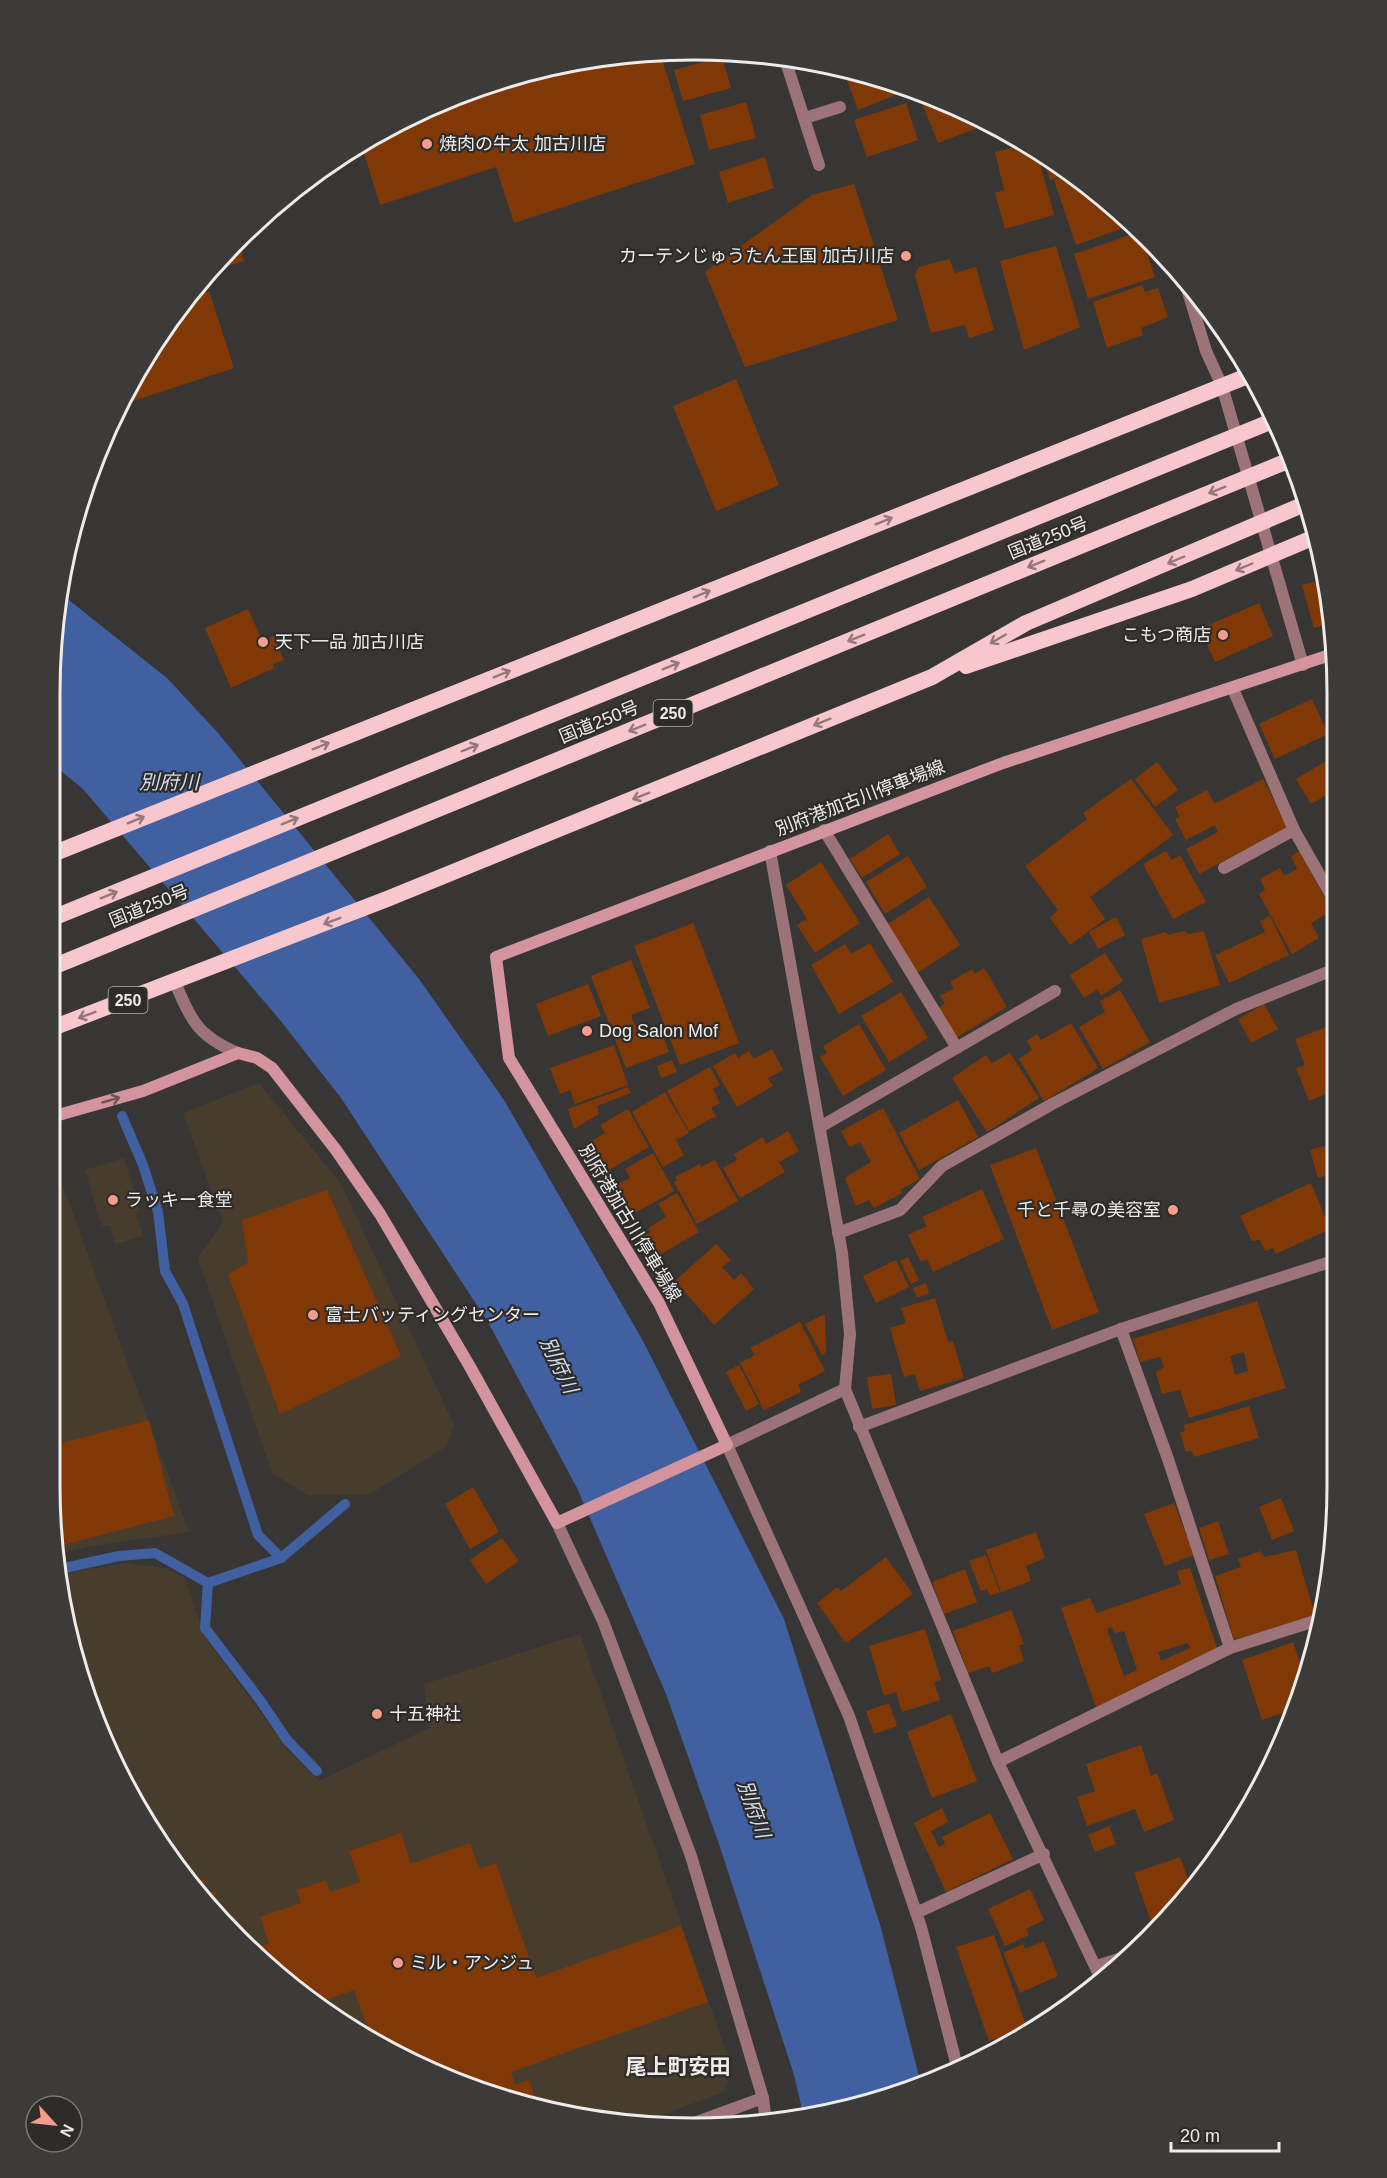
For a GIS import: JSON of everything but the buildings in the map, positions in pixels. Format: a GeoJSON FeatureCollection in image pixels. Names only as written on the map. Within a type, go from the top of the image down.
{"type":"FeatureCollection","features":[{"type":"Feature","properties":{"kind":"highway"},"geometry":{"type":"LineString","coordinates":[[60,851],[1243,378]]}},
{"type":"Feature","properties":{"kind":"highway","name":"国道250号"},"geometry":{"type":"LineString","coordinates":[[60,915],[1267,423]]}},
{"type":"Feature","properties":{"kind":"highway","name":"国道250号"},"geometry":{"type":"LineString","coordinates":[[60,964],[1283,463]]}},
{"type":"Feature","properties":{"kind":"highway","name":"250"},"geometry":{"type":"LineString","coordinates":[[932,677],[1026,623],[1298,507]]}},
{"type":"Feature","properties":{"kind":"highway","name":"250"},"geometry":{"type":"LineString","coordinates":[[60,1025],[387,899],[932,677],[1192,589],[1307,540]]}},
{"type":"Feature","properties":{"kind":"main road","name":"別府港加古川停車場線"},"geometry":{"type":"LineString","coordinates":[[727,1445],[658,1303],[509,1058],[496,957],[1003,763],[1326,657]]}},
{"type":"Feature","properties":{"kind":"main road"},"geometry":{"type":"LineString","coordinates":[[60,1115],[143,1091],[238,1053],[257,1058],[272,1068],[336,1150],[380,1214],[469,1365],[557,1523],[727,1445]]}},
{"type":"Feature","properties":{"kind":"street"},"geometry":{"type":"LineString","coordinates":[[788,67],[819,165]]}},
{"type":"Feature","properties":{"kind":"street"},"geometry":{"type":"LineString","coordinates":[[805,118],[840,107]]}},
{"type":"Feature","properties":{"kind":"street"},"geometry":{"type":"LineString","coordinates":[[1191,302],[1206,351],[1222,386],[1303,665]]}},
{"type":"Feature","properties":{"kind":"street"},"geometry":{"type":"LineString","coordinates":[[1233,689],[1294,830],[1327,888]]}},
{"type":"Feature","properties":{"kind":"street"},"geometry":{"type":"LineString","coordinates":[[825,830],[957,1048]]}},
{"type":"Feature","properties":{"kind":"street"},"geometry":{"type":"LineString","coordinates":[[1224,867],[1294,830]]}},
{"type":"Feature","properties":{"kind":"street"},"geometry":{"type":"LineString","coordinates":[[770,851],[842,1253],[850,1334],[845,1389],[998,1762],[1099,1971]]}},
{"type":"Feature","properties":{"kind":"street"},"geometry":{"type":"LineString","coordinates":[[838,1233],[900,1210],[942,1166],[1054,1102],[1236,1010],[1327,972]]}},
{"type":"Feature","properties":{"kind":"street"},"geometry":{"type":"LineString","coordinates":[[175,982],[188,1014],[201,1032],[218,1045],[238,1053]]}},
{"type":"Feature","properties":{"kind":"street"},"geometry":{"type":"LineString","coordinates":[[820,1127],[1055,991]]}},
{"type":"Feature","properties":{"kind":"street"},"geometry":{"type":"LineString","coordinates":[[859,1427],[1121,1329],[1327,1263]]}},
{"type":"Feature","properties":{"kind":"street"},"geometry":{"type":"LineString","coordinates":[[1121,1329],[1168,1459],[1230,1648]]}},
{"type":"Feature","properties":{"kind":"street"},"geometry":{"type":"LineString","coordinates":[[845,1389],[727,1445],[849,1716],[916,1913],[956,2061]]}},
{"type":"Feature","properties":{"kind":"street"},"geometry":{"type":"LineString","coordinates":[[557,1523],[603,1622],[691,1856],[763,2098],[765,2114]]}},
{"type":"Feature","properties":{"kind":"street"},"geometry":{"type":"LineString","coordinates":[[998,1762],[1230,1648],[1311,1622]]}},
{"type":"Feature","properties":{"kind":"street"},"geometry":{"type":"LineString","coordinates":[[916,1913],[1044,1854]]}},
{"type":"Feature","properties":{"kind":"street"},"geometry":{"type":"LineString","coordinates":[[1098,1966],[1110,1961]]}},
{"type":"Feature","properties":{"kind":"street"},"geometry":{"type":"LineString","coordinates":[[709,2118],[763,2098]]}},
{"type":"Feature","properties":{"kind":"shaded area"},"geometry":{"type":"Polygon","coordinates":[[[259,1083],[341,1184],[454,1425],[447,1446],[370,1494],[308,1495],[272,1473],[198,1258],[223,1222],[183,1113],[259,1083]]]}},
{"type":"Feature","properties":{"kind":"shaded area","name":"ラッキー食堂"},"geometry":{"type":"Polygon","coordinates":[[[124,1158],[140,1211],[136,1213],[143,1236],[116,1244],[110,1225],[102,1226],[85,1170],[124,1158]]]}},
{"type":"Feature","properties":{"kind":"shaded area"},"geometry":{"type":"Polygon","coordinates":[[[60,1178],[189,1532],[91,1546],[64,1553],[60,1484],[60,1178]]]}},
{"type":"Feature","properties":{"kind":"shaded area","name":"ミル・アンジュ"},"geometry":{"type":"Polygon","coordinates":[[[126,1563],[165,1568],[185,1578],[204,1636],[288,1750],[319,1781],[429,1728],[424,1684],[580,1634],[731,2066],[724,2092],[657,2117],[611,2113],[530,2096],[451,2070],[413,2053],[342,2011],[308,1987],[276,1961],[217,1902],[191,1870],[145,1801],[125,1765],[94,1688],[72,1608],[66,1572],[126,1563]]]}},
{"type":"Feature","properties":{"kind":"water","name":"別府川"},"geometry":{"type":"Polygon","coordinates":[[[67,599],[167,678],[218,733],[419,979],[504,1100],[643,1341],[784,1619],[881,1928],[919,2076],[857,2096],[802,2109],[794,2075],[720,1847],[666,1694],[577,1488],[488,1322],[341,1098],[280,1020],[83,789],[60,770],[61,652],[67,599]]]}},
{"type":"Feature","properties":{"kind":"waterway"},"geometry":{"type":"LineString","coordinates":[[122,1116],[143,1165],[158,1212],[165,1271],[183,1304],[258,1535],[281,1558]]}},
{"type":"Feature","properties":{"kind":"waterway"},"geometry":{"type":"LineString","coordinates":[[317,1771],[287,1740],[260,1700],[205,1628],[208,1583],[281,1558],[345,1504]]}},
{"type":"Feature","properties":{"kind":"waterway"},"geometry":{"type":"LineString","coordinates":[[65,1568],[119,1556],[155,1553],[208,1583]]}},
{"type":"Feature","properties":{"kind":"place","name":"焼肉の牛太 加古川店"},"geometry":{"type":"Point","coordinates":[427,144]}},
{"type":"Feature","properties":{"kind":"place","name":"カーテンじゅうたん王国 加古川店"},"geometry":{"type":"Point","coordinates":[906,256]}},
{"type":"Feature","properties":{"kind":"place","name":"こもつ商店"},"geometry":{"type":"Point","coordinates":[1223,635]}},
{"type":"Feature","properties":{"kind":"place","name":"天下一品 加古川店"},"geometry":{"type":"Point","coordinates":[263,642]}},
{"type":"Feature","properties":{"kind":"place","name":"Dog Salon Mof"},"geometry":{"type":"Point","coordinates":[587,1031]}},
{"type":"Feature","properties":{"kind":"place","name":"ラッキー食堂"},"geometry":{"type":"Point","coordinates":[113,1200]}},
{"type":"Feature","properties":{"kind":"place","name":"千と千尋の美容室"},"geometry":{"type":"Point","coordinates":[1173,1210]}},
{"type":"Feature","properties":{"kind":"place","name":"富士バッティングセンター"},"geometry":{"type":"Point","coordinates":[313,1315]}},
{"type":"Feature","properties":{"kind":"place","name":"十五神社"},"geometry":{"type":"Point","coordinates":[377,1714]}},
{"type":"Feature","properties":{"kind":"place","name":"ミル・アンジュ"},"geometry":{"type":"Point","coordinates":[398,1963]}},
{"type":"Feature","properties":{"kind":"district","name":"尾上町安田"},"geometry":{"type":"Point","coordinates":[678,2066]}}]}
